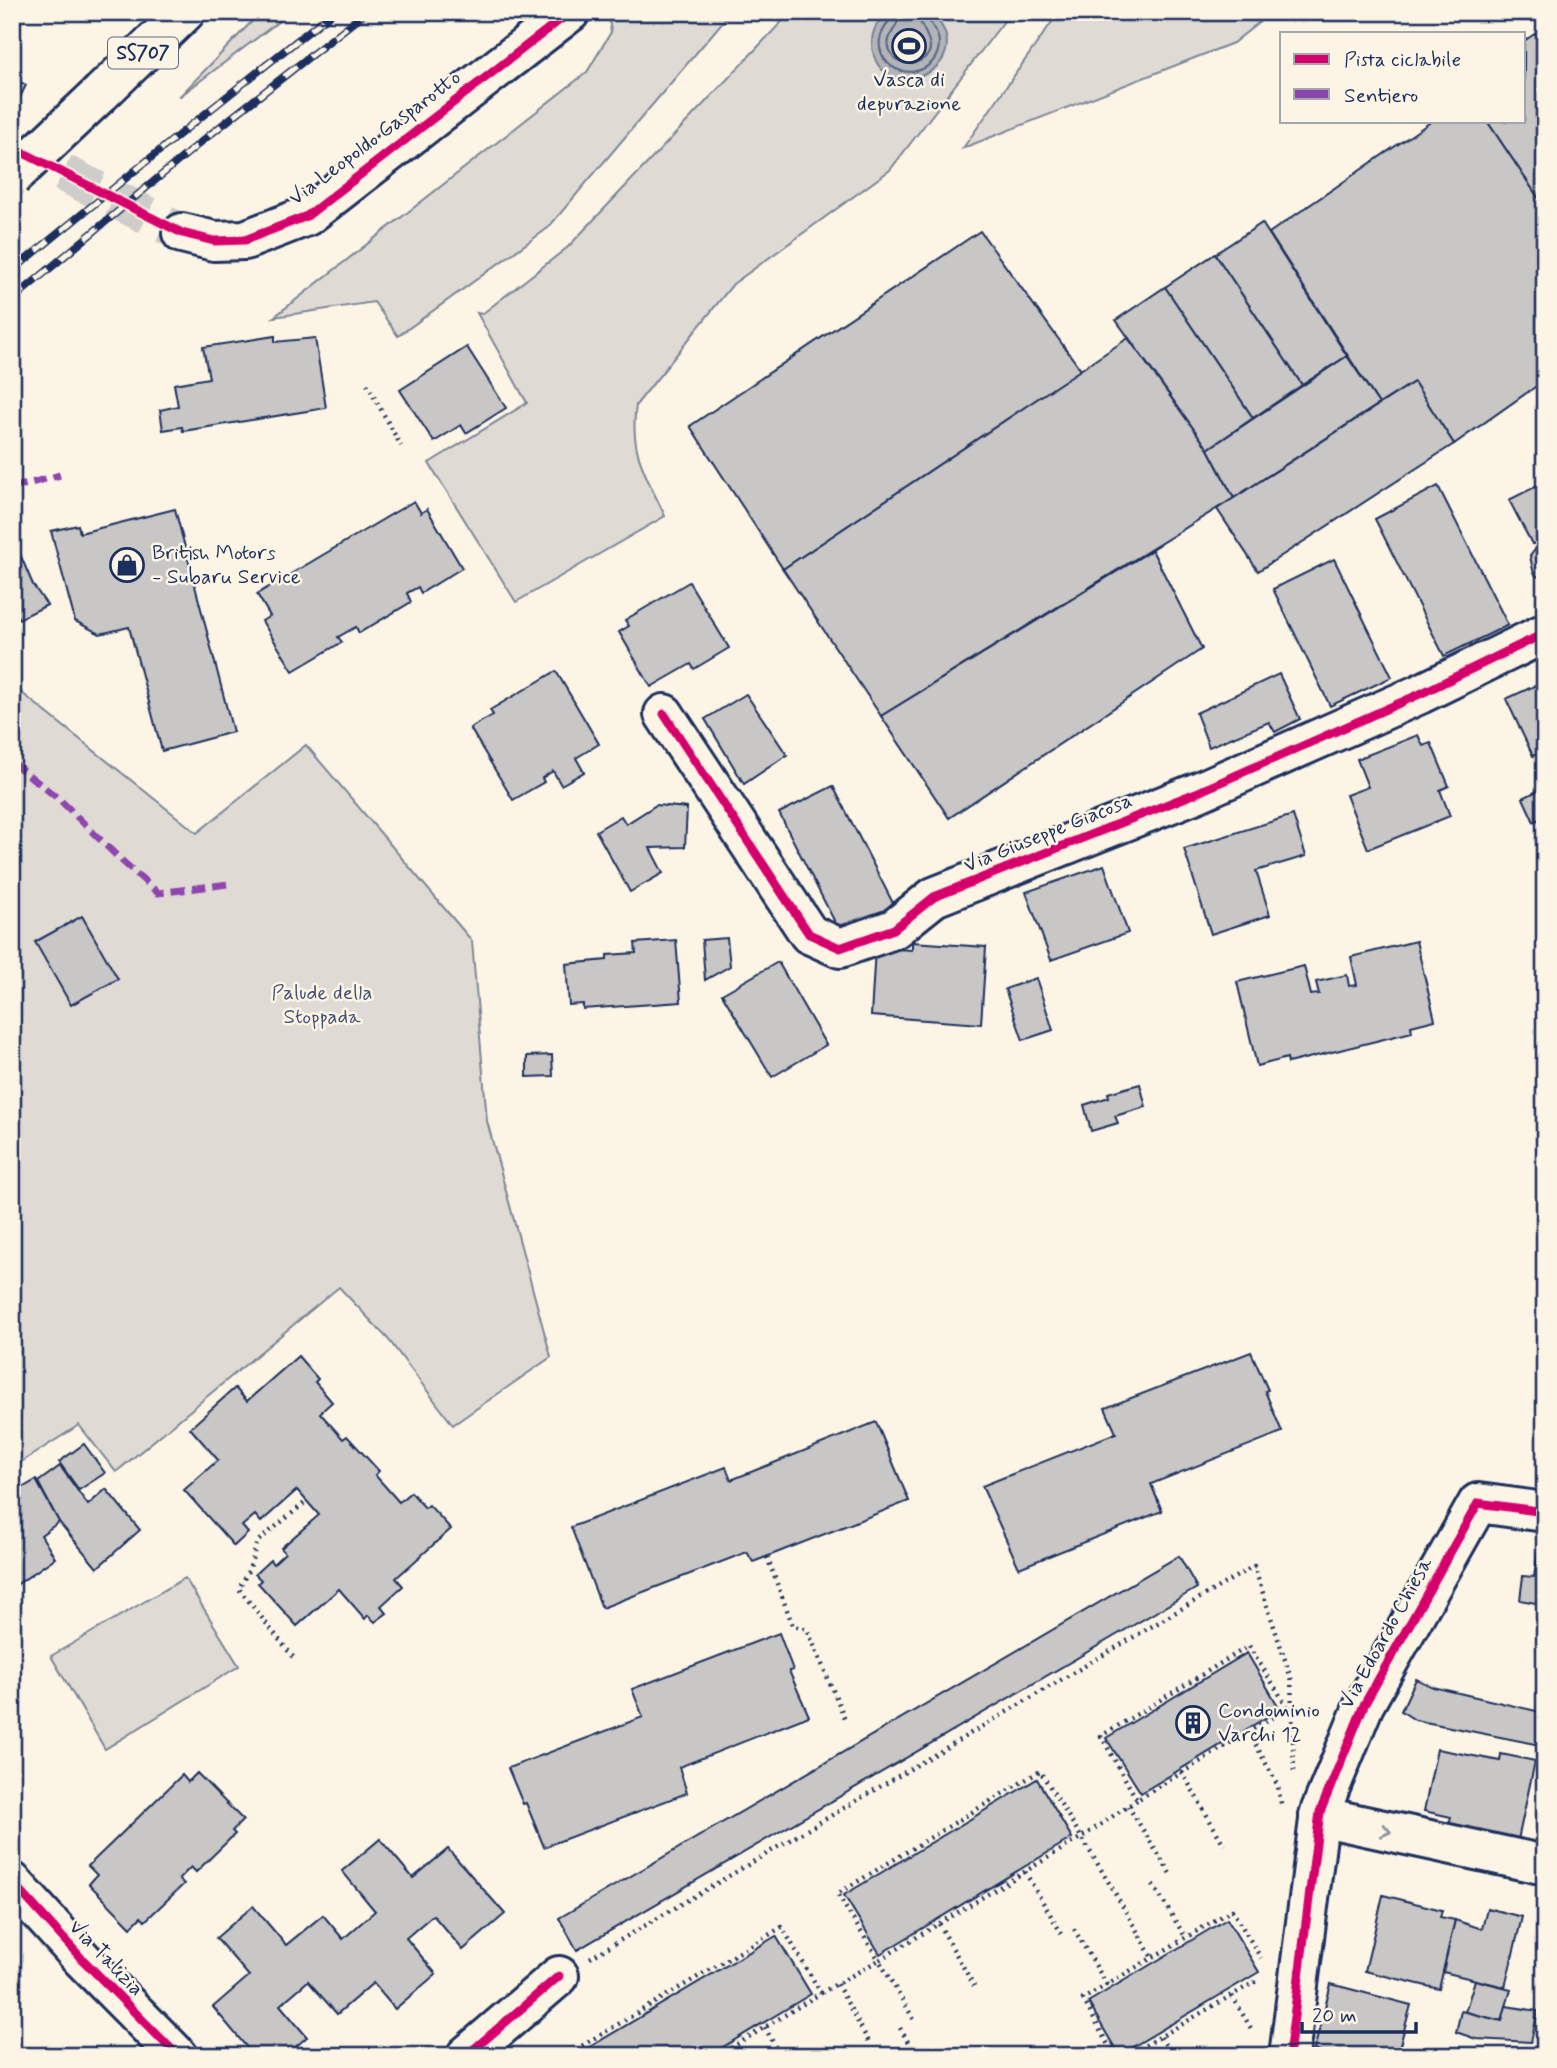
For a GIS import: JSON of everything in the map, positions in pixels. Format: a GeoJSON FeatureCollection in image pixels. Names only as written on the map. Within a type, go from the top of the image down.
{"type":"FeatureCollection","features":[{"type":"Feature","properties":{"kind":"main road","name":"SS707"},"geometry":{"type":"LineString","coordinates":[[12,177],[185,12]]}},
{"type":"Feature","properties":{"kind":"main road","name":"Via Leopoldo Gasparotto"},"geometry":{"type":"LineString","coordinates":[[182,233],[214,241],[245,240],[307,216],[570,12]]}},
{"type":"Feature","properties":{"kind":"main road","name":"Via Giuseppe Giacosa"},"geometry":{"type":"LineString","coordinates":[[664,714],[809,934],[840,948],[894,929],[934,897],[1196,793],[1420,694],[1545,633]]}},
{"type":"Feature","properties":{"kind":"main road","name":"Via Edoardo Chiesa"},"geometry":{"type":"LineString","coordinates":[[1289,2056],[1301,1814],[1478,1503],[1545,1512]]}},
{"type":"Feature","properties":{"kind":"main road"},"geometry":{"type":"LineString","coordinates":[[1301,1814],[1545,1864]]}},
{"type":"Feature","properties":{"kind":"main road","name":"Via Talizia"},"geometry":{"type":"LineString","coordinates":[[12,1882],[82,1959],[178,2056]]}},
{"type":"Feature","properties":{"kind":"main road"},"geometry":{"type":"LineString","coordinates":[[466,2056],[559,1976]]}},
{"type":"Feature","properties":{"kind":"path"},"geometry":{"type":"LineString","coordinates":[[368,384],[401,446]]}},
{"type":"Feature","properties":{"kind":"path"},"geometry":{"type":"LineString","coordinates":[[293,1657],[239,1589],[250,1567],[257,1542],[307,1501]]}},
{"type":"Feature","properties":{"kind":"path"},"geometry":{"type":"LineString","coordinates":[[767,1557],[793,1626],[807,1629],[846,1721]]}},
{"type":"Feature","properties":{"kind":"path"},"geometry":{"type":"LineString","coordinates":[[559,1976],[1254,1566],[1292,1678],[1294,1783]]}},
{"type":"Feature","properties":{"kind":"path"},"geometry":{"type":"LineString","coordinates":[[719,2056],[1025,1872],[1288,1708],[1249,1646],[1101,1736],[1138,1800]]}},
{"type":"Feature","properties":{"kind":"path"},"geometry":{"type":"LineString","coordinates":[[1249,1732],[1278,1786],[1301,1814]]}},
{"type":"Feature","properties":{"kind":"path"},"geometry":{"type":"LineString","coordinates":[[914,2020],[837,1894],[1040,1771],[1082,1837],[1152,1958]]}},
{"type":"Feature","properties":{"kind":"path"},"geometry":{"type":"LineString","coordinates":[[1182,1772],[1224,1845]]}},
{"type":"Feature","properties":{"kind":"path"},"geometry":{"type":"LineString","coordinates":[[1128,1806],[1171,1875]]}},
{"type":"Feature","properties":{"kind":"path"},"geometry":{"type":"LineString","coordinates":[[1025,1872],[1063,1936]]}},
{"type":"Feature","properties":{"kind":"path"},"geometry":{"type":"LineString","coordinates":[[1153,1885],[1186,1938]]}},
{"type":"Feature","properties":{"kind":"path"},"geometry":{"type":"LineString","coordinates":[[1114,2056],[1083,1999],[1232,1910],[1264,1963]]}},
{"type":"Feature","properties":{"kind":"path"},"geometry":{"type":"LineString","coordinates":[[939,1924],[974,1986]]}},
{"type":"Feature","properties":{"kind":"path"},"geometry":{"type":"LineString","coordinates":[[583,2056],[578,2048],[782,1927],[821,1993]]}},
{"type":"Feature","properties":{"kind":"path"},"geometry":{"type":"LineString","coordinates":[[1074,1929],[1107,1985]]}},
{"type":"Feature","properties":{"kind":"path"},"geometry":{"type":"LineString","coordinates":[[1127,2056],[1270,1974]]}},
{"type":"Feature","properties":{"kind":"path"},"geometry":{"type":"LineString","coordinates":[[837,1984],[870,2044]]}},
{"type":"Feature","properties":{"kind":"path"},"geometry":{"type":"LineString","coordinates":[[1232,1996],[1256,2036]]}},
{"type":"Feature","properties":{"kind":"path"},"geometry":{"type":"LineString","coordinates":[[765,2027],[780,2056]]}},
{"type":"Feature","properties":{"kind":"path"},"geometry":{"type":"LineString","coordinates":[[900,2028],[916,2056]]}},
{"type":"Feature","properties":{"kind":"path"},"geometry":{"type":"LineString","coordinates":[[1161,2037],[1172,2056]]}},
{"type":"Feature","properties":{"kind":"green space"},"geometry":{"type":"Polygon","coordinates":[[[261,12],[291,12],[179,97],[261,12]]]}},
{"type":"Feature","properties":{"kind":"green space"},"geometry":{"type":"Polygon","coordinates":[[[608,12],[731,12],[548,228],[398,336],[374,302],[274,317],[587,72],[611,32],[608,12]]]}},
{"type":"Feature","properties":{"kind":"green space"},"geometry":{"type":"Polygon","coordinates":[[[791,12],[1011,12],[890,170],[733,284],[636,405],[634,422],[637,450],[665,516],[516,602],[429,463],[527,403],[477,313],[482,314],[568,247],[791,12]]]}},
{"type":"Feature","properties":{"kind":"green space"},"geometry":{"type":"Polygon","coordinates":[[[1059,12],[1272,12],[1233,43],[963,148],[1059,12]]]}},
{"type":"Feature","properties":{"kind":"green space","name":"Palude della Stoppada"},"geometry":{"type":"Polygon","coordinates":[[[12,679],[22,693],[197,833],[306,745],[472,941],[487,1121],[551,1357],[453,1425],[388,1339],[339,1287],[116,1472],[79,1425],[12,1468],[12,679]]]}},
{"type":"Feature","properties":{"kind":"green space"},"geometry":{"type":"Polygon","coordinates":[[[185,1578],[239,1666],[105,1749],[51,1656],[185,1578]]]}},
{"type":"Feature","properties":{"kind":"water","name":"Vasca di depurazione"},"geometry":{"type":"Polygon","coordinates":[[[889,12],[930,12],[944,32],[946,50],[939,64],[925,74],[908,79],[892,76],[879,65],[872,45],[873,35],[879,22],[889,12]]]}},
{"type":"Feature","properties":{"kind":"building"},"geometry":{"type":"Polygon","coordinates":[[[1545,27],[1545,208],[1488,122],[1526,122],[1526,40],[1545,27]]]}},
{"type":"Feature","properties":{"kind":"building"},"geometry":{"type":"Polygon","coordinates":[[[12,78],[26,85],[12,114],[12,78]]]}},
{"type":"Feature","properties":{"kind":"building"},"geometry":{"type":"Polygon","coordinates":[[[1431,122],[1488,122],[1545,208],[1545,380],[1454,444],[1414,382],[1379,404],[1269,233],[1431,122]]]}},
{"type":"Feature","properties":{"kind":"building"},"geometry":{"type":"Polygon","coordinates":[[[1262,223],[1347,356],[1302,385],[1215,254],[1262,223]]]}},
{"type":"Feature","properties":{"kind":"building"},"geometry":{"type":"Polygon","coordinates":[[[980,231],[1081,370],[783,569],[690,426],[980,231]]]}},
{"type":"Feature","properties":{"kind":"building"},"geometry":{"type":"Polygon","coordinates":[[[1215,254],[1302,385],[1253,418],[1165,287],[1215,254]]]}},
{"type":"Feature","properties":{"kind":"building"},"geometry":{"type":"Polygon","coordinates":[[[1165,287],[1253,418],[1208,449],[1116,320],[1165,287]]]}},
{"type":"Feature","properties":{"kind":"building"},"geometry":{"type":"Polygon","coordinates":[[[275,336],[275,342],[315,338],[326,408],[183,431],[182,427],[163,430],[160,410],[178,406],[174,384],[209,378],[203,347],[275,336]]]}},
{"type":"Feature","properties":{"kind":"building"},"geometry":{"type":"Polygon","coordinates":[[[1128,338],[1208,449],[1234,498],[881,716],[783,569],[1128,338]]]}},
{"type":"Feature","properties":{"kind":"building"},"geometry":{"type":"Polygon","coordinates":[[[467,347],[506,408],[466,433],[461,425],[434,442],[400,390],[467,347]]]}},
{"type":"Feature","properties":{"kind":"building"},"geometry":{"type":"Polygon","coordinates":[[[1347,356],[1379,404],[1234,498],[1208,449],[1347,356]]]}},
{"type":"Feature","properties":{"kind":"building"},"geometry":{"type":"Polygon","coordinates":[[[1414,382],[1454,444],[1258,571],[1217,509],[1414,382]]]}},
{"type":"Feature","properties":{"kind":"building"},"geometry":{"type":"Polygon","coordinates":[[[1545,482],[1545,578],[1536,576],[1533,570],[1530,556],[1538,546],[1537,543],[1532,544],[1509,500],[1545,482]]]}},
{"type":"Feature","properties":{"kind":"building"},"geometry":{"type":"Polygon","coordinates":[[[1438,486],[1508,625],[1444,656],[1375,519],[1438,486]]]}},
{"type":"Feature","properties":{"kind":"building"},"geometry":{"type":"Polygon","coordinates":[[[414,501],[421,513],[427,509],[462,568],[421,593],[418,587],[407,593],[411,602],[359,633],[356,627],[338,637],[342,642],[293,671],[262,621],[270,616],[257,594],[414,501]]]}},
{"type":"Feature","properties":{"kind":"building"},"geometry":{"type":"Polygon","coordinates":[[[175,509],[233,732],[162,751],[129,627],[100,634],[75,621],[51,531],[78,525],[80,533],[175,509]]]}},
{"type":"Feature","properties":{"kind":"building"},"geometry":{"type":"Polygon","coordinates":[[[12,535],[33,585],[47,605],[19,619],[12,605],[12,535]]]}},
{"type":"Feature","properties":{"kind":"building"},"geometry":{"type":"Polygon","coordinates":[[[1152,550],[1202,649],[949,818],[881,716],[1152,550]]]}},
{"type":"Feature","properties":{"kind":"building"},"geometry":{"type":"Polygon","coordinates":[[[1334,559],[1392,677],[1330,706],[1273,589],[1334,559]]]}},
{"type":"Feature","properties":{"kind":"building"},"geometry":{"type":"Polygon","coordinates":[[[689,582],[729,648],[694,669],[691,664],[651,687],[619,632],[629,626],[625,620],[689,582]]]}},
{"type":"Feature","properties":{"kind":"building"},"geometry":{"type":"Polygon","coordinates":[[[556,671],[599,744],[576,758],[584,772],[561,785],[553,771],[542,778],[544,782],[513,800],[470,728],[493,715],[490,710],[556,671]]]}},
{"type":"Feature","properties":{"kind":"building"},"geometry":{"type":"Polygon","coordinates":[[[1279,674],[1300,719],[1275,732],[1269,722],[1209,747],[1196,713],[1279,674]]]}},
{"type":"Feature","properties":{"kind":"building"},"geometry":{"type":"Polygon","coordinates":[[[1545,681],[1545,751],[1533,756],[1506,699],[1545,681]]]}},
{"type":"Feature","properties":{"kind":"building"},"geometry":{"type":"Polygon","coordinates":[[[746,694],[787,755],[744,784],[705,719],[746,694]]]}},
{"type":"Feature","properties":{"kind":"building"},"geometry":{"type":"Polygon","coordinates":[[[1418,735],[1423,746],[1431,743],[1449,786],[1440,790],[1450,816],[1368,849],[1346,795],[1368,787],[1357,759],[1418,735]]]}},
{"type":"Feature","properties":{"kind":"building"},"geometry":{"type":"Polygon","coordinates":[[[833,786],[895,907],[841,934],[779,813],[833,786]]]}},
{"type":"Feature","properties":{"kind":"building"},"geometry":{"type":"Polygon","coordinates":[[[1545,787],[1545,816],[1534,822],[1523,798],[1545,787]]]}},
{"type":"Feature","properties":{"kind":"building"},"geometry":{"type":"Polygon","coordinates":[[[656,805],[687,808],[685,847],[650,848],[663,873],[630,892],[596,831],[621,816],[626,824],[656,805]]]}},
{"type":"Feature","properties":{"kind":"building"},"geometry":{"type":"Polygon","coordinates":[[[1293,815],[1306,856],[1256,871],[1270,915],[1211,934],[1184,849],[1293,815]]]}},
{"type":"Feature","properties":{"kind":"building"},"geometry":{"type":"Polygon","coordinates":[[[1104,865],[1128,933],[1051,960],[1026,892],[1104,865]]]}},
{"type":"Feature","properties":{"kind":"building"},"geometry":{"type":"Polygon","coordinates":[[[82,916],[118,979],[71,1005],[35,942],[82,916]]]}},
{"type":"Feature","properties":{"kind":"building"},"geometry":{"type":"Polygon","coordinates":[[[727,938],[730,966],[705,980],[702,940],[727,938]]]}},
{"type":"Feature","properties":{"kind":"building"},"geometry":{"type":"Polygon","coordinates":[[[676,940],[681,1002],[583,1009],[583,1004],[569,1005],[566,964],[607,960],[607,955],[636,953],[635,943],[676,940]]]}},
{"type":"Feature","properties":{"kind":"building"},"geometry":{"type":"Polygon","coordinates":[[[1416,941],[1435,1020],[1411,1026],[1412,1032],[1288,1063],[1287,1058],[1257,1066],[1237,982],[1304,966],[1311,995],[1319,994],[1316,982],[1347,975],[1349,986],[1357,985],[1351,957],[1416,941]]]}},
{"type":"Feature","properties":{"kind":"building"},"geometry":{"type":"Polygon","coordinates":[[[912,942],[986,947],[981,1024],[871,1016],[875,948],[912,950],[912,942]]]}},
{"type":"Feature","properties":{"kind":"building"},"geometry":{"type":"Polygon","coordinates":[[[778,962],[826,1045],[772,1077],[722,994],[778,962]]]}},
{"type":"Feature","properties":{"kind":"building"},"geometry":{"type":"Polygon","coordinates":[[[1036,978],[1053,1030],[1023,1040],[1005,989],[1036,978]]]}},
{"type":"Feature","properties":{"kind":"building"},"geometry":{"type":"Polygon","coordinates":[[[552,1055],[553,1076],[527,1077],[527,1056],[552,1055]]]}},
{"type":"Feature","properties":{"kind":"building"},"geometry":{"type":"Polygon","coordinates":[[[1140,1084],[1146,1107],[1115,1116],[1118,1123],[1091,1131],[1084,1105],[1109,1097],[1108,1093],[1140,1084]]]}},
{"type":"Feature","properties":{"kind":"building"},"geometry":{"type":"Polygon","coordinates":[[[1251,1352],[1268,1390],[1265,1391],[1282,1432],[1151,1484],[1162,1511],[1019,1568],[982,1486],[1116,1433],[1105,1408],[1251,1352]]]}},
{"type":"Feature","properties":{"kind":"building"},"geometry":{"type":"Polygon","coordinates":[[[298,1356],[318,1379],[315,1382],[332,1402],[320,1413],[343,1439],[347,1436],[379,1471],[375,1475],[399,1502],[411,1492],[425,1508],[429,1505],[451,1529],[396,1578],[403,1586],[381,1606],[387,1613],[375,1622],[368,1615],[365,1619],[339,1589],[297,1626],[258,1583],[261,1580],[255,1574],[270,1560],[273,1564],[285,1553],[281,1548],[319,1515],[297,1490],[261,1522],[255,1515],[242,1526],[248,1533],[234,1546],[184,1490],[218,1460],[190,1428],[235,1388],[247,1401],[298,1356]]]}},
{"type":"Feature","properties":{"kind":"building"},"geometry":{"type":"Polygon","coordinates":[[[876,1422],[909,1501],[753,1562],[747,1552],[602,1608],[571,1527],[726,1467],[731,1480],[876,1422]]]}},
{"type":"Feature","properties":{"kind":"building"},"geometry":{"type":"Polygon","coordinates":[[[84,1444],[105,1473],[79,1490],[59,1462],[84,1444]]]}},
{"type":"Feature","properties":{"kind":"building"},"geometry":{"type":"Polygon","coordinates":[[[60,1466],[88,1505],[106,1489],[140,1530],[97,1568],[59,1522],[38,1482],[60,1466]]]}},
{"type":"Feature","properties":{"kind":"building"},"geometry":{"type":"Polygon","coordinates":[[[36,1480],[59,1522],[41,1535],[55,1558],[12,1588],[12,1494],[36,1480]]]}},
{"type":"Feature","properties":{"kind":"building"},"geometry":{"type":"Polygon","coordinates":[[[1539,1544],[1545,1545],[1545,1618],[1540,1617],[1541,1604],[1520,1600],[1523,1576],[1534,1577],[1539,1544]]]}},
{"type":"Feature","properties":{"kind":"building"},"geometry":{"type":"Polygon","coordinates":[[[1179,1556],[1197,1588],[577,1950],[559,1918],[1179,1556]]]}},
{"type":"Feature","properties":{"kind":"building"},"geometry":{"type":"Polygon","coordinates":[[[779,1633],[793,1670],[789,1671],[809,1716],[679,1767],[687,1793],[544,1847],[508,1768],[643,1717],[632,1689],[779,1633]]]}},
{"type":"Feature","properties":{"kind":"building","name":"Condominio Varchi 12"},"geometry":{"type":"Polygon","coordinates":[[[1247,1653],[1280,1709],[1141,1793],[1106,1738],[1247,1653]]]}},
{"type":"Feature","properties":{"kind":"building"},"geometry":{"type":"Polygon","coordinates":[[[1416,1679],[1433,1687],[1545,1713],[1545,1746],[1415,1720],[1401,1711],[1416,1679]]]}},
{"type":"Feature","properties":{"kind":"building"},"geometry":{"type":"Polygon","coordinates":[[[1437,1749],[1500,1761],[1501,1754],[1535,1761],[1518,1840],[1449,1826],[1451,1817],[1424,1811],[1437,1749]]]}},
{"type":"Feature","properties":{"kind":"building"},"geometry":{"type":"Polygon","coordinates":[[[197,1773],[243,1820],[232,1831],[235,1834],[196,1872],[191,1867],[179,1879],[184,1884],[145,1921],[141,1917],[131,1927],[89,1884],[97,1875],[88,1866],[182,1775],[188,1782],[197,1773]]]}},
{"type":"Feature","properties":{"kind":"building"},"geometry":{"type":"Polygon","coordinates":[[[1037,1779],[1072,1838],[880,1954],[844,1895],[1037,1779]]]}},
{"type":"Feature","properties":{"kind":"building"},"geometry":{"type":"Polygon","coordinates":[[[380,1839],[413,1878],[448,1849],[505,1914],[463,1950],[433,1915],[406,1938],[436,1974],[395,2009],[373,1983],[337,2014],[308,1981],[280,2005],[307,2037],[285,2056],[254,2056],[213,2007],[249,1976],[216,1938],[253,1906],[286,1945],[323,1915],[343,1939],[375,1911],[342,1871],[380,1839]]]}},
{"type":"Feature","properties":{"kind":"building"},"geometry":{"type":"Polygon","coordinates":[[[1383,1895],[1442,1910],[1440,1917],[1455,1920],[1439,1989],[1365,1971],[1383,1895]]]}},
{"type":"Feature","properties":{"kind":"building"},"geometry":{"type":"Polygon","coordinates":[[[1487,1908],[1522,1917],[1505,1987],[1443,1972],[1455,1920],[1482,1929],[1487,1908]]]}},
{"type":"Feature","properties":{"kind":"building"},"geometry":{"type":"Polygon","coordinates":[[[1227,1919],[1259,1972],[1119,2055],[1088,2002],[1227,1919]]]}},
{"type":"Feature","properties":{"kind":"building"},"geometry":{"type":"Polygon","coordinates":[[[776,1936],[811,1994],[708,2056],[585,2056],[583,2051],[776,1936]]]}},
{"type":"Feature","properties":{"kind":"building"},"geometry":{"type":"Polygon","coordinates":[[[1475,1980],[1511,1989],[1502,2021],[1465,2012],[1475,1980]]]}},
{"type":"Feature","properties":{"kind":"building"},"geometry":{"type":"Polygon","coordinates":[[[1331,1984],[1411,2005],[1397,2056],[1335,2056],[1314,2050],[1331,1984]]]}},
{"type":"Feature","properties":{"kind":"building"},"geometry":{"type":"Polygon","coordinates":[[[1506,2006],[1538,2011],[1531,2042],[1476,2039],[1456,2032],[1461,2011],[1502,2021],[1506,2006]]]}},
{"type":"Feature","properties":{"kind":"tunnel"},"geometry":{"type":"LineString","coordinates":[[12,147],[182,233]]}},
{"type":"Feature","properties":{"kind":"railway"},"geometry":{"type":"LineString","coordinates":[[12,271],[333,12]]}},
{"type":"Feature","properties":{"kind":"railway"},"geometry":{"type":"LineString","coordinates":[[12,300],[207,137],[366,12]]}},
{"type":"Feature","properties":{"kind":"marked path"},"geometry":{"type":"LineString","coordinates":[[12,488],[60,475]]}},
{"type":"Feature","properties":{"kind":"marked path"},"geometry":{"type":"LineString","coordinates":[[12,762],[59,799],[158,893],[228,884]]}},
{"type":"Feature","properties":{"kind":"cycle path"},"geometry":{"type":"LineString","coordinates":[[12,147],[182,233],[214,241],[245,240],[307,216],[570,12]]}},
{"type":"Feature","properties":{"kind":"cycle path"},"geometry":{"type":"LineString","coordinates":[[664,714],[809,934],[840,948],[894,929],[934,897],[1196,793],[1420,694],[1545,633]]}},
{"type":"Feature","properties":{"kind":"cycle path"},"geometry":{"type":"LineString","coordinates":[[1289,2056],[1320,1812],[1364,1705],[1478,1503],[1545,1512]]}},
{"type":"Feature","properties":{"kind":"cycle path"},"geometry":{"type":"LineString","coordinates":[[12,1882],[82,1959],[178,2056]]}},
{"type":"Feature","properties":{"kind":"cycle path"},"geometry":{"type":"LineString","coordinates":[[466,2056],[559,1976]]}},
{"type":"Feature","properties":{"kind":"place","name":"Vasca di depurazione"},"geometry":{"type":"Point","coordinates":[909,46]}},
{"type":"Feature","properties":{"kind":"place","name":"British Motors - Subaru Service"},"geometry":{"type":"Point","coordinates":[127,565]}},
{"type":"Feature","properties":{"kind":"place","name":"Condominio Varchi 12"},"geometry":{"type":"Point","coordinates":[1193,1723]}}]}
